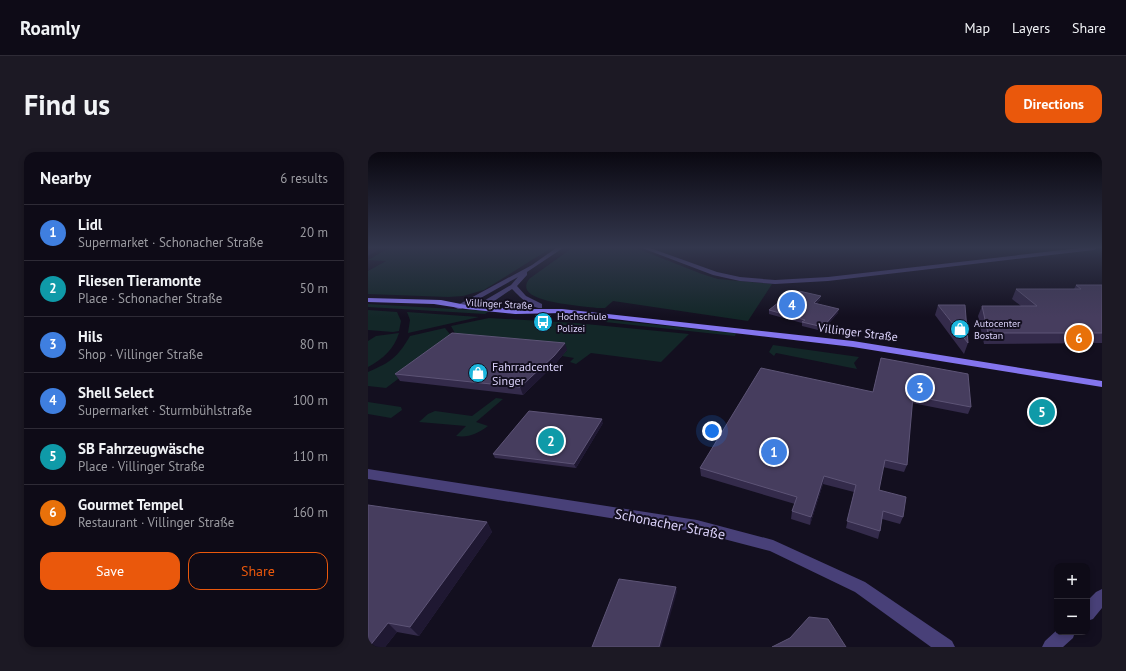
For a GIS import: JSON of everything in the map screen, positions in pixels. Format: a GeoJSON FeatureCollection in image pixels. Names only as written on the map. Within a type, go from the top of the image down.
{"type":"FeatureCollection","features":[{"type":"Feature","properties":{"kind":"main road","name":"Villinger Straße"},"geometry":{"type":"LineString","coordinates":[[368,300],[436,302],[468,301],[539,306],[562,311],[853,344],[1102,384]]}},
{"type":"Feature","properties":{"kind":"main road","name":"Villinger Straße"},"geometry":{"type":"LineString","coordinates":[[436,302],[458,307],[543,312],[562,311]]}},
{"type":"Feature","properties":{"kind":"street"},"geometry":{"type":"LineString","coordinates":[[458,307],[524,271]]}},
{"type":"Feature","properties":{"kind":"street"},"geometry":{"type":"LineString","coordinates":[[478,308],[513,286],[529,271]]}},
{"type":"Feature","properties":{"kind":"street"},"geometry":{"type":"LineString","coordinates":[[702,271],[741,279],[782,282],[900,271]]}},
{"type":"Feature","properties":{"kind":"street"},"geometry":{"type":"LineString","coordinates":[[513,286],[524,297],[539,306]]}},
{"type":"Feature","properties":{"kind":"street","name":"Schonacher Straße"},"geometry":{"type":"LineString","coordinates":[[368,474],[697,526],[773,546],[860,587],[946,647]]}},
{"type":"Feature","properties":{"kind":"street"},"geometry":{"type":"LineString","coordinates":[[1090,610],[1102,598]]}},
{"type":"Feature","properties":{"kind":"street"},"geometry":{"type":"LineString","coordinates":[[1051,647],[1064,635]]}},
{"type":"Feature","properties":{"kind":"green space"},"geometry":{"type":"Polygon","coordinates":[[[368,271],[514,271],[484,290],[463,296],[448,297],[368,294],[368,271]]]}},
{"type":"Feature","properties":{"kind":"green space"},"geometry":{"type":"Polygon","coordinates":[[[540,271],[695,271],[718,279],[772,284],[748,321],[613,301],[605,308],[597,308],[548,301],[531,294],[527,290],[526,287],[529,279],[540,271]]]}},
{"type":"Feature","properties":{"kind":"green space"},"geometry":{"type":"Polygon","coordinates":[[[368,304],[489,311],[485,314],[368,307],[368,304]]]}},
{"type":"Feature","properties":{"kind":"green space"},"geometry":{"type":"Polygon","coordinates":[[[368,310],[397,312],[401,321],[399,331],[368,330],[368,310]]]}},
{"type":"Feature","properties":{"kind":"green space"},"geometry":{"type":"Polygon","coordinates":[[[407,312],[479,317],[408,333],[410,320],[407,312]]]}},
{"type":"Feature","properties":{"kind":"green space"},"geometry":{"type":"Polygon","coordinates":[[[489,318],[575,323],[689,334],[661,362],[591,353],[576,364],[570,362],[574,358],[562,356],[567,350],[457,337],[451,326],[489,318]]]}},
{"type":"Feature","properties":{"kind":"green space"},"geometry":{"type":"Polygon","coordinates":[[[591,318],[736,333],[735,336],[577,319],[591,318]]]}},
{"type":"Feature","properties":{"kind":"green space"},"geometry":{"type":"Polygon","coordinates":[[[445,328],[453,338],[386,388],[368,386],[368,372],[393,358],[401,350],[410,336],[445,328]]]}},
{"type":"Feature","properties":{"kind":"green space"},"geometry":{"type":"Polygon","coordinates":[[[399,333],[391,349],[378,361],[368,367],[368,341],[376,336],[399,333]]]}},
{"type":"Feature","properties":{"kind":"green space"},"geometry":{"type":"Polygon","coordinates":[[[773,345],[859,357],[854,363],[857,369],[776,353],[774,356],[769,352],[773,345]]]}},
{"type":"Feature","properties":{"kind":"green space"},"geometry":{"type":"Polygon","coordinates":[[[496,398],[503,399],[476,422],[488,426],[473,434],[456,436],[466,426],[419,422],[428,414],[435,411],[472,416],[496,398]]]}},
{"type":"Feature","properties":{"kind":"green space"},"geometry":{"type":"Polygon","coordinates":[[[368,402],[401,407],[402,410],[391,418],[368,414],[368,402]]]}},
{"type":"Feature","properties":{"kind":"building"},"geometry":{"type":"Polygon","coordinates":[[[1076,285],[1102,285],[1102,333],[988,333],[982,306],[1037,306],[1016,289],[1081,289],[1076,285]]]}},
{"type":"Feature","properties":{"kind":"building"},"geometry":{"type":"Polygon","coordinates":[[[799,291],[821,296],[814,303],[839,309],[823,327],[802,322],[805,320],[769,310],[789,294],[795,295],[799,291]]]}},
{"type":"Feature","properties":{"kind":"building"},"geometry":{"type":"Polygon","coordinates":[[[938,305],[965,305],[968,343],[938,305]]]}},
{"type":"Feature","properties":{"kind":"building","name":"Fahrradcenter Singer"},"geometry":{"type":"Polygon","coordinates":[[[452,333],[565,343],[554,356],[520,387],[395,374],[452,333]]]}},
{"type":"Feature","properties":{"kind":"building"},"geometry":{"type":"Polygon","coordinates":[[[881,358],[968,374],[971,407],[913,396],[907,465],[885,460],[879,490],[906,497],[903,517],[883,511],[880,531],[847,521],[856,485],[824,476],[811,517],[792,511],[797,497],[700,468],[761,368],[873,392],[881,358]]]}},
{"type":"Feature","properties":{"kind":"building"},"geometry":{"type":"Polygon","coordinates":[[[529,411],[602,419],[574,464],[493,454],[529,411]]]}},
{"type":"Feature","properties":{"kind":"building"},"geometry":{"type":"Polygon","coordinates":[[[368,505],[487,522],[410,627],[388,623],[369,647],[368,647],[368,505]]]}},
{"type":"Feature","properties":{"kind":"building"},"geometry":{"type":"Polygon","coordinates":[[[619,579],[676,587],[659,647],[592,647],[619,579]]]}},
{"type":"Feature","properties":{"kind":"building"},"geometry":{"type":"Polygon","coordinates":[[[809,617],[828,619],[846,647],[772,647],[790,638],[809,617]]]}},
{"type":"Feature","properties":{"kind":"place","name":"Shell Select"},"geometry":{"type":"Point","coordinates":[792,305]}},
{"type":"Feature","properties":{"kind":"place","name":"Hochschule Polizei"},"geometry":{"type":"Point","coordinates":[543,322]}},
{"type":"Feature","properties":{"kind":"place","name":"Autocenter Bostan"},"geometry":{"type":"Point","coordinates":[960,329]}},
{"type":"Feature","properties":{"kind":"place","name":"Gourmet Tempel"},"geometry":{"type":"Point","coordinates":[1079,338]}},
{"type":"Feature","properties":{"kind":"place","name":"Fahrradcenter Singer"},"geometry":{"type":"Point","coordinates":[478,373]}},
{"type":"Feature","properties":{"kind":"place","name":"Hils"},"geometry":{"type":"Point","coordinates":[920,388]}},
{"type":"Feature","properties":{"kind":"place","name":"SB Fahrzeugwäsche"},"geometry":{"type":"Point","coordinates":[1042,412]}},
{"type":"Feature","properties":{"kind":"place","name":"Fliesen Tieramonte"},"geometry":{"type":"Point","coordinates":[551,441]}},
{"type":"Feature","properties":{"kind":"place","name":"Lidl"},"geometry":{"type":"Point","coordinates":[774,452]}}]}
